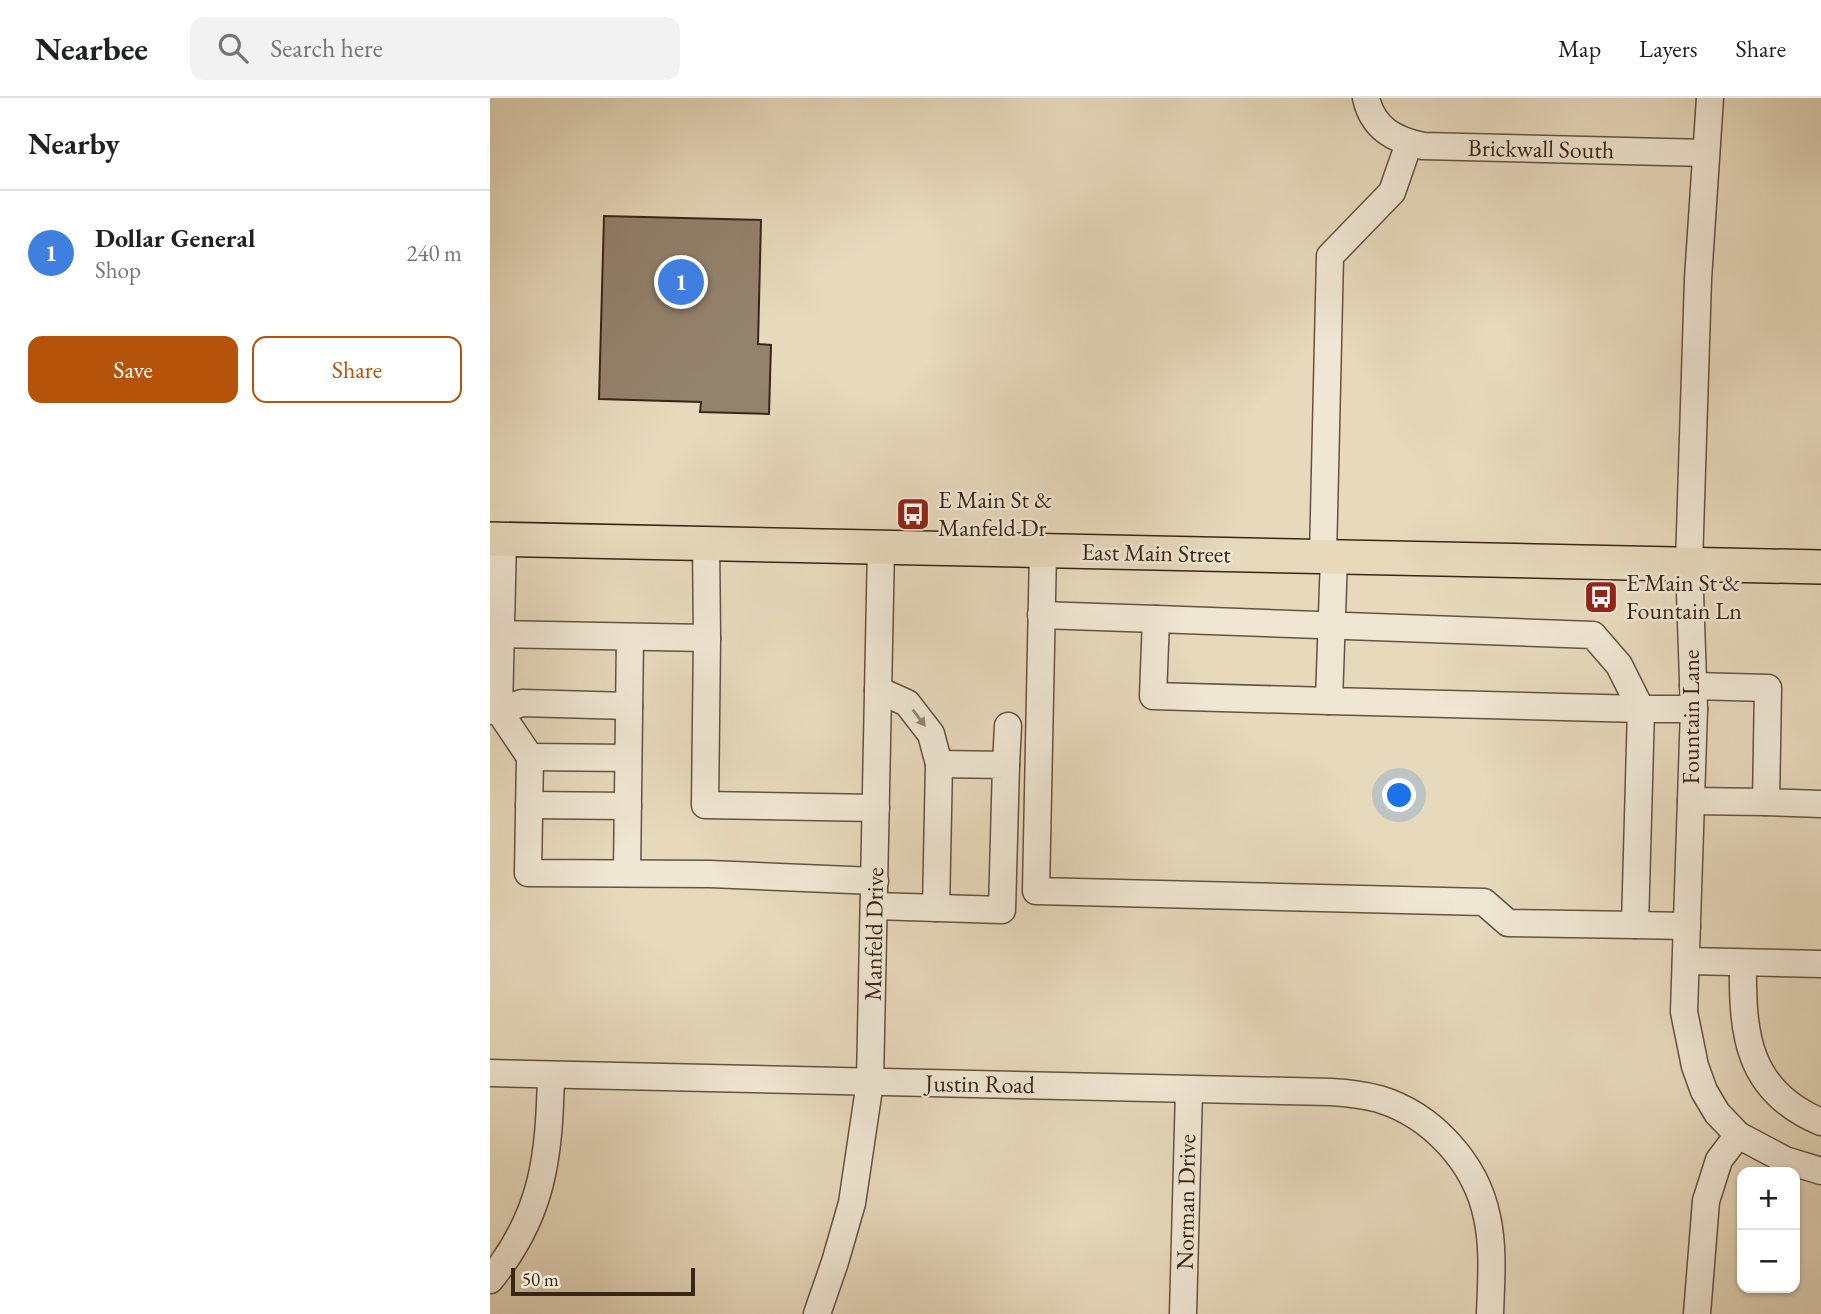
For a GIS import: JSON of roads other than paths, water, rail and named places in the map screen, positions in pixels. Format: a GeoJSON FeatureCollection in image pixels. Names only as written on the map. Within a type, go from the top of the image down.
{"type":"FeatureCollection","features":[{"type":"Feature","properties":{"kind":"main road","name":"East Main Street"},"geometry":{"type":"LineString","coordinates":[[496,539],[1821,567]]}},
{"type":"Feature","properties":{"kind":"street","name":"Brickwall South"},"geometry":{"type":"LineString","coordinates":[[1366,98],[1368,108],[1381,127],[1400,141],[1423,146],[1706,153]]}},
{"type":"Feature","properties":{"kind":"street","name":"Fountain Lane"},"geometry":{"type":"LineString","coordinates":[[1710,98],[1698,292],[1689,564],[1693,697],[1684,1012],[1695,1066],[1704,1091],[1738,1135]]}},
{"type":"Feature","properties":{"kind":"street"},"geometry":{"type":"LineString","coordinates":[[1329,701],[1332,627],[1329,557],[1330,256],[1392,192],[1409,143]]}},
{"type":"Feature","properties":{"kind":"street"},"geometry":{"type":"LineString","coordinates":[[496,539],[495,711],[530,757],[528,873],[627,873],[875,893],[936,908],[1002,910],[1008,726]]}},
{"type":"Feature","properties":{"kind":"street"},"geometry":{"type":"LineString","coordinates":[[706,543],[705,805],[876,808]]}},
{"type":"Feature","properties":{"kind":"street","name":"Manfeld Drive"},"geometry":{"type":"LineString","coordinates":[[817,1314],[852,1203],[870,1082],[881,547]]}},
{"type":"Feature","properties":{"kind":"street"},"geometry":{"type":"LineString","coordinates":[[1043,550],[1036,891],[1484,902],[1508,923],[1687,926]]}},
{"type":"Feature","properties":{"kind":"street"},"geometry":{"type":"LineString","coordinates":[[1041,615],[1592,635],[1619,665],[1641,709],[1635,925]]}},
{"type":"Feature","properties":{"kind":"street"},"geometry":{"type":"LineString","coordinates":[[1156,619],[1153,696],[1641,709],[1693,697],[1768,688],[1766,802]]}},
{"type":"Feature","properties":{"kind":"street"},"geometry":{"type":"LineString","coordinates":[[495,634],[706,638]]}},
{"type":"Feature","properties":{"kind":"street"},"geometry":{"type":"LineString","coordinates":[[627,873],[630,637]]}},
{"type":"Feature","properties":{"kind":"street"},"geometry":{"type":"LineString","coordinates":[[878,690],[907,703],[931,734],[939,764],[936,908]]}},
{"type":"Feature","properties":{"kind":"street"},"geometry":{"type":"LineString","coordinates":[[495,711],[522,703],[629,706]]}},
{"type":"Feature","properties":{"kind":"street"},"geometry":{"type":"LineString","coordinates":[[530,757],[628,758]]}},
{"type":"Feature","properties":{"kind":"street"},"geometry":{"type":"LineString","coordinates":[[939,764],[1006,765]]}},
{"type":"Feature","properties":{"kind":"street"},"geometry":{"type":"LineString","coordinates":[[1691,801],[1821,804]]}},
{"type":"Feature","properties":{"kind":"street"},"geometry":{"type":"LineString","coordinates":[[529,805],[628,806]]}},
{"type":"Feature","properties":{"kind":"street"},"geometry":{"type":"LineString","coordinates":[[1686,961],[1821,964]]}},
{"type":"Feature","properties":{"kind":"street"},"geometry":{"type":"LineString","coordinates":[[1743,963],[1742,1006],[1749,1048],[1766,1082],[1798,1113],[1821,1122]]}},
{"type":"Feature","properties":{"kind":"street","name":"Justin Road"},"geometry":{"type":"LineString","coordinates":[[490,1073],[1331,1092],[1363,1095],[1382,1100],[1418,1117],[1453,1148],[1467,1166],[1488,1218],[1492,1251],[1490,1314]]}},
{"type":"Feature","properties":{"kind":"street"},"geometry":{"type":"LineString","coordinates":[[490,1280],[510,1255],[530,1216],[543,1173],[550,1136],[551,1075]]}},
{"type":"Feature","properties":{"kind":"street","name":"Norman Drive"},"geometry":{"type":"LineString","coordinates":[[1183,1314],[1189,1090]]}},
{"type":"Feature","properties":{"kind":"street"},"geometry":{"type":"LineString","coordinates":[[1697,1314],[1706,1201],[1719,1160],[1738,1135],[1785,1160],[1821,1171]]}},
{"type":"Feature","properties":{"kind":"place","name":"Dollar General"},"geometry":{"type":"Point","coordinates":[681,282]}},
{"type":"Feature","properties":{"kind":"place","name":"E Main St & Manfeld Dr"},"geometry":{"type":"Point","coordinates":[913,514]}},
{"type":"Feature","properties":{"kind":"place","name":"E Main St & Fountain Ln"},"geometry":{"type":"Point","coordinates":[1601,597]}}]}
